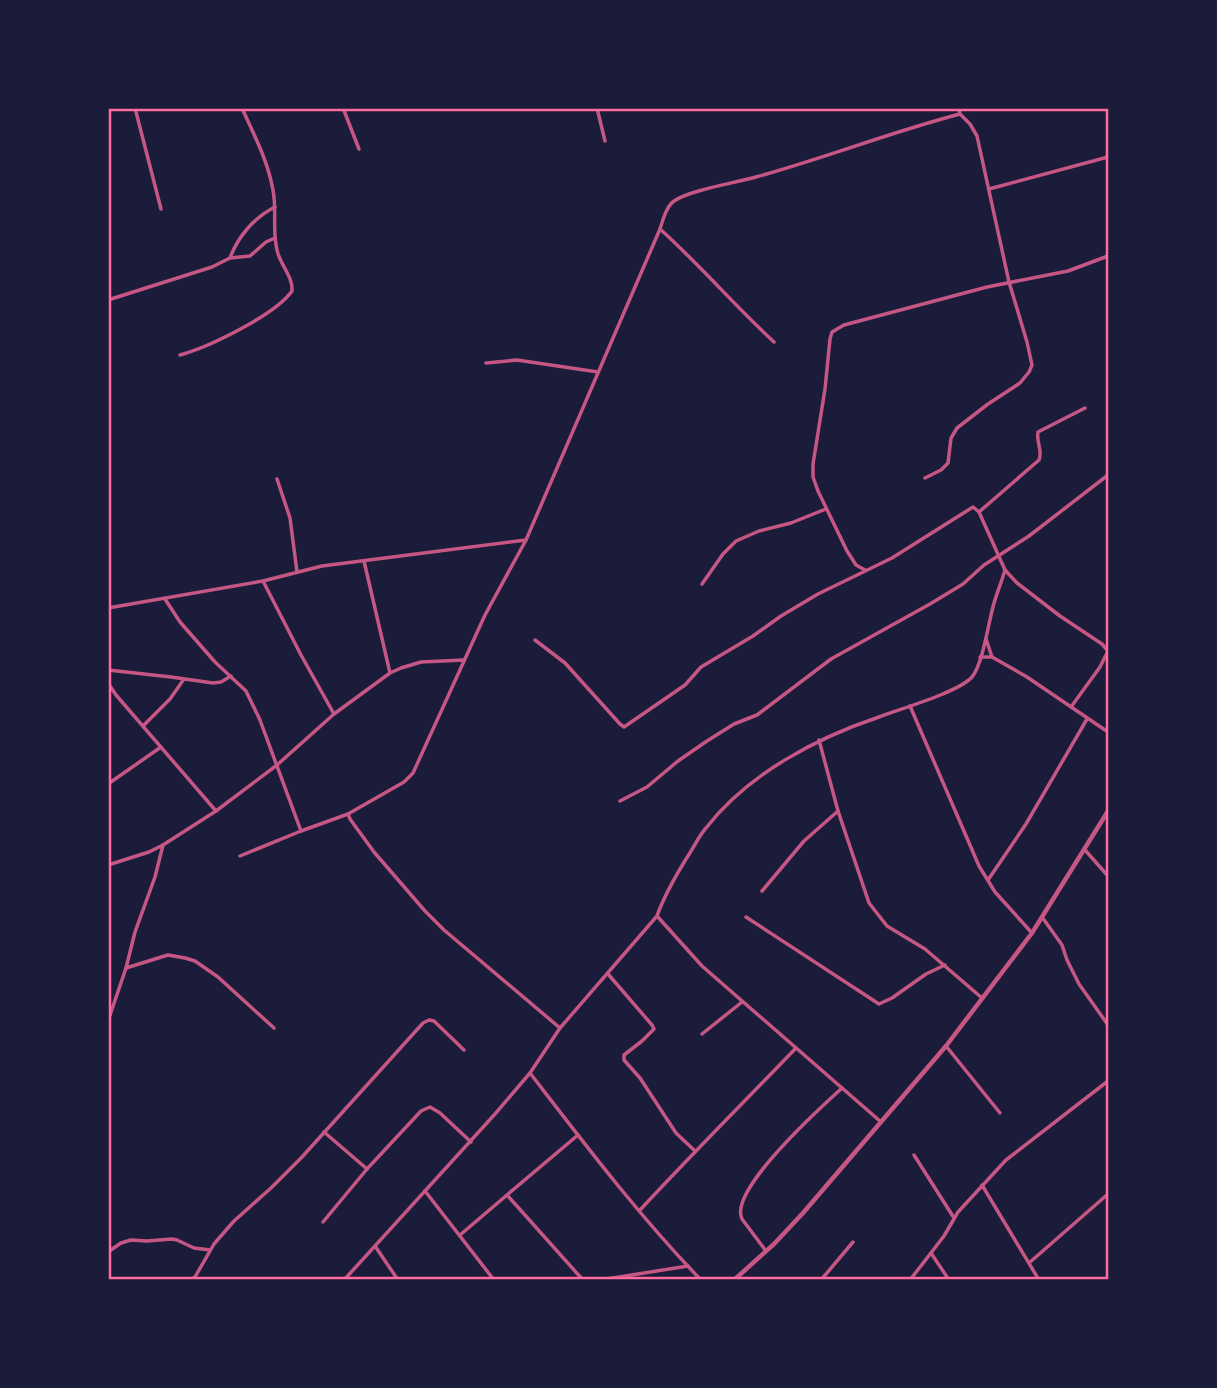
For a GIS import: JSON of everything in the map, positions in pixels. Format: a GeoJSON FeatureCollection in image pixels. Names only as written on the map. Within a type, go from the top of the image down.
{"type":"FeatureCollection","features":[{"type":"Feature","properties":{"kind":"street"},"geometry":{"type":"LineString","coordinates":[[135,108],[161,209]]}},
{"type":"Feature","properties":{"kind":"street"},"geometry":{"type":"LineString","coordinates":[[180,355],[252,323],[289,296],[292,290],[291,278],[281,263],[273,231],[274,192],[268,169],[242,108]]}},
{"type":"Feature","properties":{"kind":"street"},"geometry":{"type":"LineString","coordinates":[[343,108],[359,149]]}},
{"type":"Feature","properties":{"kind":"street"},"geometry":{"type":"LineString","coordinates":[[597,108],[605,141]]}},
{"type":"Feature","properties":{"kind":"street"},"geometry":{"type":"LineString","coordinates":[[925,478],[948,463],[951,438],[957,428],[1020,383],[1032,365],[1009,282],[977,136],[958,108]]}},
{"type":"Feature","properties":{"kind":"street"},"geometry":{"type":"LineString","coordinates":[[240,856],[348,814],[413,774],[489,607],[526,540],[671,203],[680,198],[960,114]]}},
{"type":"Feature","properties":{"kind":"street"},"geometry":{"type":"LineString","coordinates":[[989,189],[1108,157]]}},
{"type":"Feature","properties":{"kind":"street"},"geometry":{"type":"LineString","coordinates":[[230,258],[234,247],[251,225],[275,207]]}},
{"type":"Feature","properties":{"kind":"street"},"geometry":{"type":"LineString","coordinates":[[660,229],[774,342]]}},
{"type":"Feature","properties":{"kind":"street"},"geometry":{"type":"LineString","coordinates":[[108,300],[212,267],[230,258],[250,256],[275,237]]}},
{"type":"Feature","properties":{"kind":"street"},"geometry":{"type":"LineString","coordinates":[[865,570],[856,565],[847,551],[813,477],[832,332],[844,325],[1009,282],[1068,271],[1108,256]]}},
{"type":"Feature","properties":{"kind":"street"},"geometry":{"type":"LineString","coordinates":[[486,363],[517,360],[598,372]]}},
{"type":"Feature","properties":{"kind":"street"},"geometry":{"type":"LineString","coordinates":[[979,512],[1039,460],[1041,456],[1038,432],[1085,408]]}},
{"type":"Feature","properties":{"kind":"street"},"geometry":{"type":"LineString","coordinates":[[620,801],[647,787],[678,761],[734,724],[757,715],[831,659],[963,584],[984,565],[1029,536],[1108,475]]}},
{"type":"Feature","properties":{"kind":"street"},"geometry":{"type":"LineString","coordinates":[[277,480],[290,518],[297,572]]}},
{"type":"Feature","properties":{"kind":"street"},"geometry":{"type":"LineString","coordinates":[[702,584],[723,554],[736,541],[827,508]]}},
{"type":"Feature","properties":{"kind":"street"},"geometry":{"type":"LineString","coordinates":[[535,640],[565,663],[624,727],[685,685],[701,667],[781,616],[818,594],[875,567],[970,508],[976,508],[1005,570],[1017,583],[1108,650],[1100,667],[1071,707]]}},
{"type":"Feature","properties":{"kind":"street"},"geometry":{"type":"LineString","coordinates":[[108,608],[263,581],[322,566],[526,540]]}},
{"type":"Feature","properties":{"kind":"street"},"geometry":{"type":"LineString","coordinates":[[365,561],[390,673]]}},
{"type":"Feature","properties":{"kind":"street"},"geometry":{"type":"LineString","coordinates":[[344,1279],[471,1142],[530,1073],[559,1028],[657,916],[679,870],[705,829],[727,805],[761,777],[819,740],[948,692],[972,677],[977,668],[1005,570]]}},
{"type":"Feature","properties":{"kind":"street"},"geometry":{"type":"LineString","coordinates":[[263,581],[334,714]]}},
{"type":"Feature","properties":{"kind":"street"},"geometry":{"type":"LineString","coordinates":[[165,599],[180,622],[215,662],[246,691],[260,720],[301,831]]}},
{"type":"Feature","properties":{"kind":"street"},"geometry":{"type":"LineString","coordinates":[[986,638],[992,657]]}},
{"type":"Feature","properties":{"kind":"street"},"geometry":{"type":"LineString","coordinates":[[980,657],[992,657],[1027,677],[1108,732]]}},
{"type":"Feature","properties":{"kind":"street"},"geometry":{"type":"LineString","coordinates":[[108,865],[163,845],[216,811],[277,765],[334,714],[390,673],[421,662],[464,660]]}},
{"type":"Feature","properties":{"kind":"street"},"geometry":{"type":"LineString","coordinates":[[108,670],[213,683],[232,676]]}},
{"type":"Feature","properties":{"kind":"street"},"geometry":{"type":"LineString","coordinates":[[143,726],[170,699],[184,679]]}},
{"type":"Feature","properties":{"kind":"street"},"geometry":{"type":"LineString","coordinates":[[108,683],[216,811]]}},
{"type":"Feature","properties":{"kind":"street"},"geometry":{"type":"LineString","coordinates":[[910,706],[971,849],[995,892],[1032,933]]}},
{"type":"Feature","properties":{"kind":"street"},"geometry":{"type":"LineString","coordinates":[[988,880],[1026,824],[1087,719]]}},
{"type":"Feature","properties":{"kind":"street"},"geometry":{"type":"LineString","coordinates":[[819,740],[838,811],[869,903],[887,926],[925,949],[982,998]]}},
{"type":"Feature","properties":{"kind":"street"},"geometry":{"type":"LineString","coordinates":[[108,784],[161,747]]}},
{"type":"Feature","properties":{"kind":"street"},"geometry":{"type":"LineString","coordinates":[[762,891],[804,841],[838,811]]}},
{"type":"Feature","properties":{"kind":"street"},"geometry":{"type":"LineString","coordinates":[[734,1279],[766,1251],[824,1189],[946,1046],[1032,933],[1108,811]]}},
{"type":"Feature","properties":{"kind":"street"},"geometry":{"type":"LineString","coordinates":[[348,814],[374,852],[425,911],[559,1028]]}},
{"type":"Feature","properties":{"kind":"street"},"geometry":{"type":"LineString","coordinates":[[108,1021],[127,968],[135,932],[155,877],[163,845]]}},
{"type":"Feature","properties":{"kind":"street"},"geometry":{"type":"LineString","coordinates":[[1085,850],[1108,876]]}},
{"type":"Feature","properties":{"kind":"street"},"geometry":{"type":"LineString","coordinates":[[657,916],[702,966],[881,1122]]}},
{"type":"Feature","properties":{"kind":"street"},"geometry":{"type":"LineString","coordinates":[[747,917],[879,1004],[945,965]]}},
{"type":"Feature","properties":{"kind":"street"},"geometry":{"type":"LineString","coordinates":[[1042,917],[1062,945],[1079,984],[1108,1025]]}},
{"type":"Feature","properties":{"kind":"street"},"geometry":{"type":"LineString","coordinates":[[127,968],[168,956],[185,957],[205,967],[274,1028]]}},
{"type":"Feature","properties":{"kind":"street"},"geometry":{"type":"LineString","coordinates":[[608,974],[654,1029],[624,1055],[624,1060],[640,1078],[676,1133],[695,1151]]}},
{"type":"Feature","properties":{"kind":"street"},"geometry":{"type":"LineString","coordinates":[[702,1034],[742,1002]]}},
{"type":"Feature","properties":{"kind":"street"},"geometry":{"type":"LineString","coordinates":[[191,1279],[206,1255],[234,1221],[271,1188],[423,1023],[434,1021],[464,1050]]}},
{"type":"Feature","properties":{"kind":"street"},"geometry":{"type":"LineString","coordinates":[[946,1046],[1000,1113]]}},
{"type":"Feature","properties":{"kind":"street"},"geometry":{"type":"LineString","coordinates":[[640,1210],[796,1048]]}},
{"type":"Feature","properties":{"kind":"street"},"geometry":{"type":"LineString","coordinates":[[530,1073],[640,1210],[701,1279]]}},
{"type":"Feature","properties":{"kind":"street"},"geometry":{"type":"LineString","coordinates":[[910,1279],[944,1236],[954,1218],[1006,1160],[1108,1081]]}},
{"type":"Feature","properties":{"kind":"street"},"geometry":{"type":"LineString","coordinates":[[766,1251],[742,1219],[742,1202],[766,1166],[799,1128],[842,1088]]}},
{"type":"Feature","properties":{"kind":"street"},"geometry":{"type":"LineString","coordinates":[[323,1222],[421,1111],[430,1107],[440,1112],[471,1142]]}},
{"type":"Feature","properties":{"kind":"street"},"geometry":{"type":"LineString","coordinates":[[324,1132],[367,1169]]}},
{"type":"Feature","properties":{"kind":"street"},"geometry":{"type":"LineString","coordinates":[[459,1235],[578,1135]]}},
{"type":"Feature","properties":{"kind":"street"},"geometry":{"type":"LineString","coordinates":[[914,1155],[954,1218]]}},
{"type":"Feature","properties":{"kind":"street"},"geometry":{"type":"LineString","coordinates":[[982,1185],[1039,1279]]}},
{"type":"Feature","properties":{"kind":"street"},"geometry":{"type":"LineString","coordinates":[[425,1191],[494,1279]]}},
{"type":"Feature","properties":{"kind":"street"},"geometry":{"type":"LineString","coordinates":[[1029,1264],[1108,1194]]}},
{"type":"Feature","properties":{"kind":"street"},"geometry":{"type":"LineString","coordinates":[[507,1195],[583,1279]]}},
{"type":"Feature","properties":{"kind":"street"},"geometry":{"type":"LineString","coordinates":[[108,1252],[131,1240],[177,1240],[210,1250]]}},
{"type":"Feature","properties":{"kind":"street"},"geometry":{"type":"LineString","coordinates":[[821,1279],[853,1242]]}},
{"type":"Feature","properties":{"kind":"street"},"geometry":{"type":"LineString","coordinates":[[375,1246],[398,1279]]}},
{"type":"Feature","properties":{"kind":"street"},"geometry":{"type":"LineString","coordinates":[[200,1249],[206,1255]]}},
{"type":"Feature","properties":{"kind":"street"},"geometry":{"type":"LineString","coordinates":[[931,1253],[949,1279]]}},
{"type":"Feature","properties":{"kind":"street"},"geometry":{"type":"LineString","coordinates":[[600,1279],[688,1266]]}}]}
